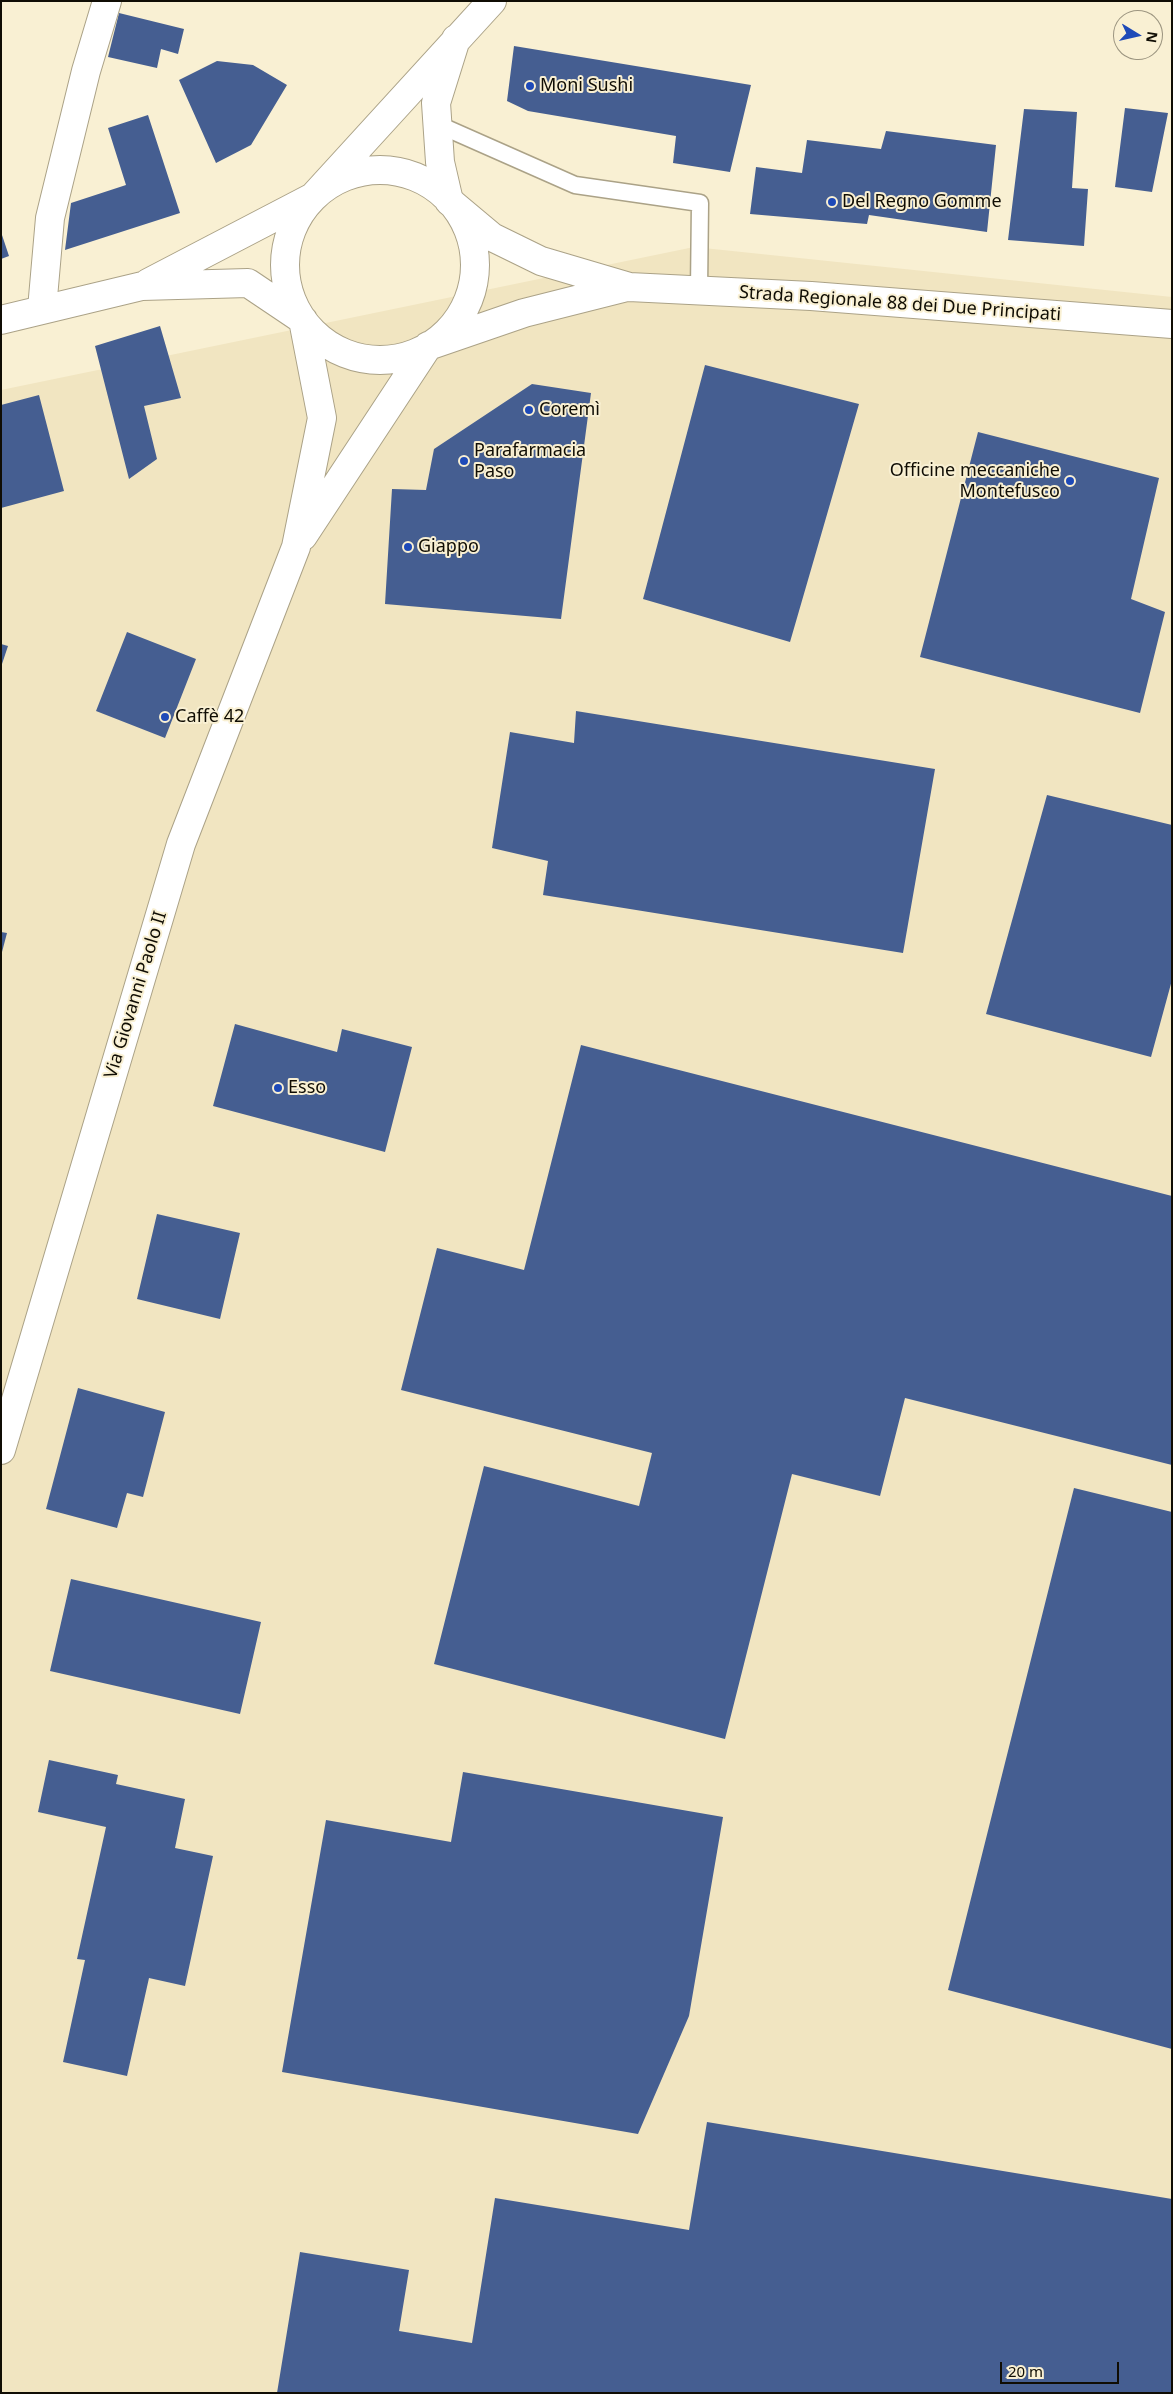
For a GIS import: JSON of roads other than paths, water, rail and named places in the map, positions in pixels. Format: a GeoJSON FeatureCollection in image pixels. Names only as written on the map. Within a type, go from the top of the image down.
{"type":"FeatureCollection","features":[{"type":"Feature","properties":{"kind":"street"},"geometry":{"type":"LineString","coordinates":[[42,308],[50,218],[86,70],[107,1]]}},
{"type":"Feature","properties":{"kind":"street"},"geometry":{"type":"LineString","coordinates":[[313,197],[492,1]]}},
{"type":"Feature","properties":{"kind":"street"},"geometry":{"type":"LineString","coordinates":[[449,201],[440,162],[436,103],[456,39]]}},
{"type":"Feature","properties":{"kind":"street","name":"Strada Regionale 88 dei Due Principati"},"geometry":{"type":"LineString","coordinates":[[142,286],[313,197],[342,177],[368,170],[383,170],[395,171],[422,180],[492,237],[533,257],[629,287],[811,296],[1172,324]]}},
{"type":"Feature","properties":{"kind":"street","name":"Strada Regionale 88 dei Due Principati"},"geometry":{"type":"LineString","coordinates":[[303,320],[290,295],[286,280],[286,249],[296,221],[313,197]]}},
{"type":"Feature","properties":{"kind":"street","name":"Strada Regionale 88 dei Due Principati"},"geometry":{"type":"LineString","coordinates":[[428,346],[442,336],[462,311],[473,282],[474,259],[470,236],[458,210],[449,201]]}},
{"type":"Feature","properties":{"kind":"street","name":"Strada Regionale 88 dei Due Principati"},"geometry":{"type":"LineString","coordinates":[[1,320],[42,308],[142,286],[248,283],[303,320],[328,344],[357,357],[386,360],[403,357],[428,346],[524,313],[629,287]]}},
{"type":"Feature","properties":{"kind":"street"},"geometry":{"type":"LineString","coordinates":[[296,547],[322,418],[303,320]]}},
{"type":"Feature","properties":{"kind":"street"},"geometry":{"type":"LineString","coordinates":[[296,547],[428,346]]}},
{"type":"Feature","properties":{"kind":"street","name":"Via Giovanni Paolo II"},"geometry":{"type":"LineString","coordinates":[[1,1450],[181,844],[296,547]]}},
{"type":"Feature","properties":{"kind":"lane"},"geometry":{"type":"LineString","coordinates":[[438,124],[575,184],[700,203],[699,290]]}},
{"type":"Feature","properties":{"kind":"place","name":"Moni Sushi"},"geometry":{"type":"Point","coordinates":[530,86]}},
{"type":"Feature","properties":{"kind":"place","name":"Del Regno Gomme"},"geometry":{"type":"Point","coordinates":[832,202]}},
{"type":"Feature","properties":{"kind":"place","name":"Coremì"},"geometry":{"type":"Point","coordinates":[529,410]}},
{"type":"Feature","properties":{"kind":"place","name":"Parafarmacia Paso"},"geometry":{"type":"Point","coordinates":[464,461]}},
{"type":"Feature","properties":{"kind":"place","name":"Officine meccaniche Montefusco"},"geometry":{"type":"Point","coordinates":[1070,481]}},
{"type":"Feature","properties":{"kind":"place","name":"Giappo"},"geometry":{"type":"Point","coordinates":[408,547]}},
{"type":"Feature","properties":{"kind":"place","name":"Caffè 42"},"geometry":{"type":"Point","coordinates":[165,717]}},
{"type":"Feature","properties":{"kind":"place","name":"Esso"},"geometry":{"type":"Point","coordinates":[278,1088]}}]}
